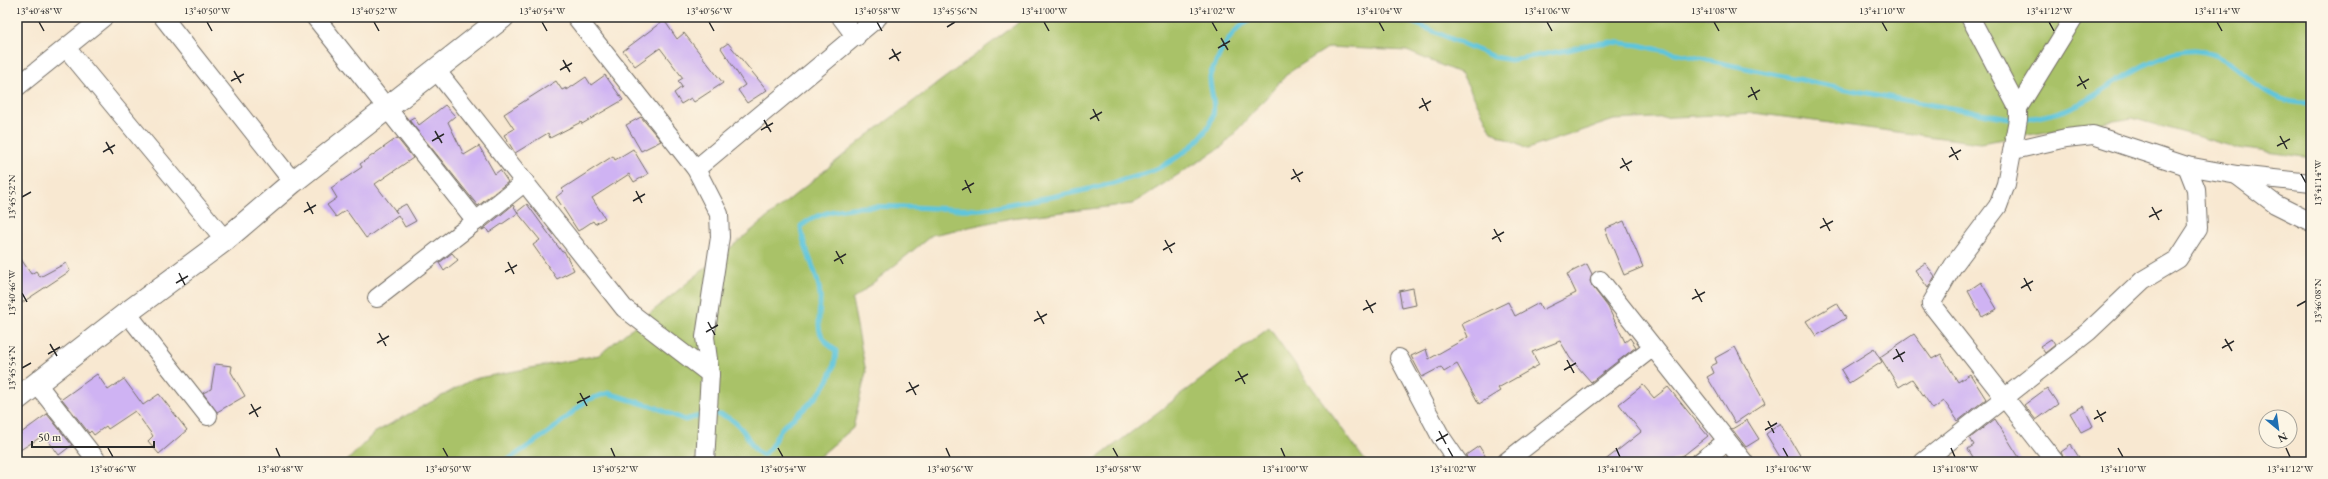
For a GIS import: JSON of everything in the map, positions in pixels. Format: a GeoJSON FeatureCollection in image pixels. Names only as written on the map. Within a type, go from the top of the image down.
{"type":"FeatureCollection","features":[{"type":"Feature","properties":{"kind":"street"},"geometry":{"type":"LineString","coordinates":[[17,87],[67,49],[104,17]]}},
{"type":"Feature","properties":{"kind":"street"},"geometry":{"type":"LineString","coordinates":[[163,17],[293,182]]}},
{"type":"Feature","properties":{"kind":"street"},"geometry":{"type":"LineString","coordinates":[[315,17],[476,221]]}},
{"type":"Feature","properties":{"kind":"street"},"geometry":{"type":"LineString","coordinates":[[17,399],[127,313],[226,240],[293,182],[503,17]]}},
{"type":"Feature","properties":{"kind":"street"},"geometry":{"type":"LineString","coordinates":[[576,17],[696,169],[720,214],[720,237],[705,337],[710,374],[706,462]]}},
{"type":"Feature","properties":{"kind":"street"},"geometry":{"type":"LineString","coordinates":[[840,17],[856,37]]}},
{"type":"Feature","properties":{"kind":"street"},"geometry":{"type":"LineString","coordinates":[[696,169],[856,37],[878,17]]}},
{"type":"Feature","properties":{"kind":"street"},"geometry":{"type":"LineString","coordinates":[[1970,17],[2018,108]]}},
{"type":"Feature","properties":{"kind":"street"},"geometry":{"type":"LineString","coordinates":[[2055,462],[1931,304],[1953,266],[1998,206],[2006,184],[2014,150],[2018,108],[2074,17]]}},
{"type":"Feature","properties":{"kind":"street"},"geometry":{"type":"LineString","coordinates":[[67,49],[226,240]]}},
{"type":"Feature","properties":{"kind":"street"},"geometry":{"type":"LineString","coordinates":[[436,70],[624,308],[710,374]]}},
{"type":"Feature","properties":{"kind":"street"},"geometry":{"type":"LineString","coordinates":[[2014,150],[2066,138],[2093,135],[2187,166],[2237,175],[2311,183]]}},
{"type":"Feature","properties":{"kind":"street"},"geometry":{"type":"LineString","coordinates":[[1923,462],[2088,332],[2143,280],[2178,259],[2198,228],[2196,189],[2187,166]]}},
{"type":"Feature","properties":{"kind":"street"},"geometry":{"type":"LineString","coordinates":[[2237,175],[2275,204],[2311,222]]}},
{"type":"Feature","properties":{"kind":"street"},"geometry":{"type":"LineString","coordinates":[[377,298],[525,182]]}},
{"type":"Feature","properties":{"kind":"street"},"geometry":{"type":"LineString","coordinates":[[1600,280],[1744,462]]}},
{"type":"Feature","properties":{"kind":"street"},"geometry":{"type":"LineString","coordinates":[[127,313],[208,416]]}},
{"type":"Feature","properties":{"kind":"street"},"geometry":{"type":"LineString","coordinates":[[1506,462],[1653,347]]}},
{"type":"Feature","properties":{"kind":"street"},"geometry":{"type":"LineString","coordinates":[[1399,358],[1441,437],[1458,462]]}},
{"type":"Feature","properties":{"kind":"street"},"geometry":{"type":"LineString","coordinates":[[37,384],[98,462]]}},
{"type":"Feature","properties":{"kind":"street"},"geometry":{"type":"LineString","coordinates":[[1700,462],[1727,441]]}},
{"type":"Feature","properties":{"kind":"green space"},"geometry":{"type":"Polygon","coordinates":[[[1026,17],[2311,17],[2311,158],[2238,148],[2132,118],[1980,143],[1754,113],[1614,120],[1527,149],[1492,132],[1462,74],[1407,51],[1329,47],[1288,73],[1223,146],[1132,204],[1011,218],[932,235],[852,300],[866,372],[853,428],[813,462],[346,462],[374,433],[473,379],[599,355],[867,136],[1026,17]]]}},
{"type":"Feature","properties":{"kind":"green space"},"geometry":{"type":"Polygon","coordinates":[[[1269,328],[1366,462],[1092,462],[1269,328]]]}},
{"type":"Feature","properties":{"kind":"building"},"geometry":{"type":"Polygon","coordinates":[[[664,20],[677,39],[684,33],[723,83],[694,102],[691,98],[681,104],[674,93],[682,87],[678,81],[683,78],[660,48],[635,66],[623,51],[664,20]]]}},
{"type":"Feature","properties":{"kind":"building"},"geometry":{"type":"Polygon","coordinates":[[[728,43],[767,90],[747,103],[738,90],[745,85],[721,48],[728,43]]]}},
{"type":"Feature","properties":{"kind":"building"},"geometry":{"type":"Polygon","coordinates":[[[605,75],[623,100],[582,124],[581,122],[550,138],[548,133],[515,153],[504,135],[514,129],[504,114],[556,81],[562,90],[566,88],[567,90],[586,77],[591,85],[605,75]]]}},
{"type":"Feature","properties":{"kind":"building"},"geometry":{"type":"Polygon","coordinates":[[[445,105],[455,116],[448,122],[464,155],[479,146],[495,174],[500,170],[508,182],[478,206],[409,120],[414,117],[419,125],[445,105]]]}},
{"type":"Feature","properties":{"kind":"building"},"geometry":{"type":"Polygon","coordinates":[[[641,117],[661,141],[641,151],[626,125],[641,117]]]}},
{"type":"Feature","properties":{"kind":"building"},"geometry":{"type":"Polygon","coordinates":[[[397,138],[413,158],[375,184],[397,213],[395,210],[406,204],[416,221],[405,227],[398,215],[366,238],[346,210],[336,217],[327,205],[337,198],[331,188],[362,167],[360,164],[397,138]]]}},
{"type":"Feature","properties":{"kind":"building"},"geometry":{"type":"Polygon","coordinates":[[[633,149],[648,174],[634,182],[629,174],[592,198],[605,218],[595,224],[593,221],[578,231],[556,197],[564,191],[562,189],[613,156],[615,160],[633,149]]]}},
{"type":"Feature","properties":{"kind":"building"},"geometry":{"type":"Polygon","coordinates":[[[527,204],[562,252],[564,251],[574,270],[557,279],[533,245],[540,240],[517,212],[527,204]]]}},
{"type":"Feature","properties":{"kind":"building"},"geometry":{"type":"Polygon","coordinates":[[[513,205],[518,213],[489,233],[486,228],[482,230],[513,205]]]}},
{"type":"Feature","properties":{"kind":"building"},"geometry":{"type":"Polygon","coordinates":[[[1624,221],[1643,267],[1624,275],[1605,229],[1624,221]]]}},
{"type":"Feature","properties":{"kind":"building"},"geometry":{"type":"Polygon","coordinates":[[[17,253],[31,274],[36,271],[40,277],[66,263],[70,271],[17,306],[17,253]]]}},
{"type":"Feature","properties":{"kind":"building"},"geometry":{"type":"Polygon","coordinates":[[[452,253],[458,260],[444,271],[439,263],[452,253]]]}},
{"type":"Feature","properties":{"kind":"building"},"geometry":{"type":"Polygon","coordinates":[[[1925,263],[1935,276],[1928,288],[1915,270],[1925,263]]]}},
{"type":"Feature","properties":{"kind":"building"},"geometry":{"type":"Polygon","coordinates":[[[1587,264],[1592,274],[1590,281],[1592,286],[1608,307],[1625,342],[1630,338],[1636,347],[1591,382],[1570,358],[1560,341],[1532,352],[1539,365],[1498,388],[1500,391],[1479,404],[1457,364],[1444,372],[1441,367],[1422,377],[1411,356],[1426,349],[1429,359],[1468,337],[1462,324],[1508,302],[1515,316],[1539,303],[1542,310],[1576,293],[1567,274],[1587,264]]]}},
{"type":"Feature","properties":{"kind":"building"},"geometry":{"type":"Polygon","coordinates":[[[1981,282],[1997,309],[1982,317],[1968,291],[1981,282]]]}},
{"type":"Feature","properties":{"kind":"building"},"geometry":{"type":"Polygon","coordinates":[[[1413,288],[1416,305],[1402,308],[1399,291],[1413,288]]]}},
{"type":"Feature","properties":{"kind":"building"},"geometry":{"type":"Polygon","coordinates":[[[1837,303],[1846,318],[1816,336],[1806,321],[1837,303]]]}},
{"type":"Feature","properties":{"kind":"building"},"geometry":{"type":"Polygon","coordinates":[[[1914,334],[1932,359],[1941,354],[1958,382],[1970,374],[1986,399],[1958,421],[1944,401],[1933,409],[1912,379],[1899,387],[1880,357],[1914,334]]]}},
{"type":"Feature","properties":{"kind":"building"},"geometry":{"type":"Polygon","coordinates":[[[2051,339],[2055,345],[2045,353],[2040,346],[2051,339]]]}},
{"type":"Feature","properties":{"kind":"building"},"geometry":{"type":"Polygon","coordinates":[[[1735,347],[1765,403],[1735,423],[1707,377],[1714,373],[1711,366],[1717,363],[1715,358],[1735,347]]]}},
{"type":"Feature","properties":{"kind":"building"},"geometry":{"type":"Polygon","coordinates":[[[1874,349],[1882,362],[1849,383],[1841,370],[1874,349]]]}},
{"type":"Feature","properties":{"kind":"building"},"geometry":{"type":"Polygon","coordinates":[[[215,364],[232,366],[231,372],[245,396],[217,412],[203,393],[211,389],[215,364]]]}},
{"type":"Feature","properties":{"kind":"building"},"geometry":{"type":"Polygon","coordinates":[[[97,374],[108,390],[124,379],[143,405],[159,394],[187,430],[159,454],[148,441],[153,436],[135,411],[108,429],[106,426],[94,435],[91,431],[89,433],[62,399],[97,374]]]}},
{"type":"Feature","properties":{"kind":"building"},"geometry":{"type":"Polygon","coordinates":[[[1643,385],[1654,398],[1668,387],[1708,436],[1684,455],[1670,462],[1603,462],[1641,432],[1619,404],[1643,385]]]}},
{"type":"Feature","properties":{"kind":"building"},"geometry":{"type":"Polygon","coordinates":[[[2047,388],[2058,404],[2036,420],[2024,405],[2047,388]]]}},
{"type":"Feature","properties":{"kind":"building"},"geometry":{"type":"Polygon","coordinates":[[[2083,406],[2093,426],[2081,432],[2070,413],[2083,406]]]}},
{"type":"Feature","properties":{"kind":"building"},"geometry":{"type":"Polygon","coordinates":[[[47,414],[72,445],[59,455],[44,435],[17,452],[17,436],[47,414]]]}},
{"type":"Feature","properties":{"kind":"building"},"geometry":{"type":"Polygon","coordinates":[[[1995,419],[2022,462],[1976,462],[1968,449],[1974,445],[1970,438],[1995,419]]]}},
{"type":"Feature","properties":{"kind":"building"},"geometry":{"type":"Polygon","coordinates":[[[1747,420],[1759,439],[1746,447],[1732,429],[1747,420]]]}},
{"type":"Feature","properties":{"kind":"building"},"geometry":{"type":"Polygon","coordinates":[[[1781,423],[1804,462],[1783,462],[1766,434],[1781,423]]]}},
{"type":"Feature","properties":{"kind":"building"},"geometry":{"type":"Polygon","coordinates":[[[2071,445],[2082,462],[2065,462],[2061,452],[2071,445]]]}},
{"type":"Feature","properties":{"kind":"building"},"geometry":{"type":"Polygon","coordinates":[[[1479,446],[1489,462],[1468,462],[1466,455],[1479,446]]]}},
{"type":"Feature","properties":{"kind":"waterway"},"geometry":{"type":"LineString","coordinates":[[505,462],[549,432],[587,400],[608,393],[657,408],[685,420],[709,414],[723,416],[737,424],[754,448],[763,455],[770,449],[783,426],[796,416],[824,388],[835,361],[836,351],[829,345],[820,332],[819,286],[804,244],[801,226],[818,216],[839,210],[862,207],[887,206],[961,209],[989,208],[1080,191],[1128,179],[1154,170],[1175,159],[1195,143],[1209,125],[1214,110],[1210,83],[1211,73],[1230,37],[1235,31],[1254,17]]}},
{"type":"Feature","properties":{"kind":"waterway"},"geometry":{"type":"LineString","coordinates":[[1400,17],[1494,57],[1511,60],[1568,50],[1592,44],[1612,42],[1638,45],[1858,91],[2017,119],[2042,116],[2072,107],[2092,97],[2151,62],[2182,52],[2198,51],[2213,54],[2226,61],[2275,96],[2291,102],[2311,103]]}}]}
